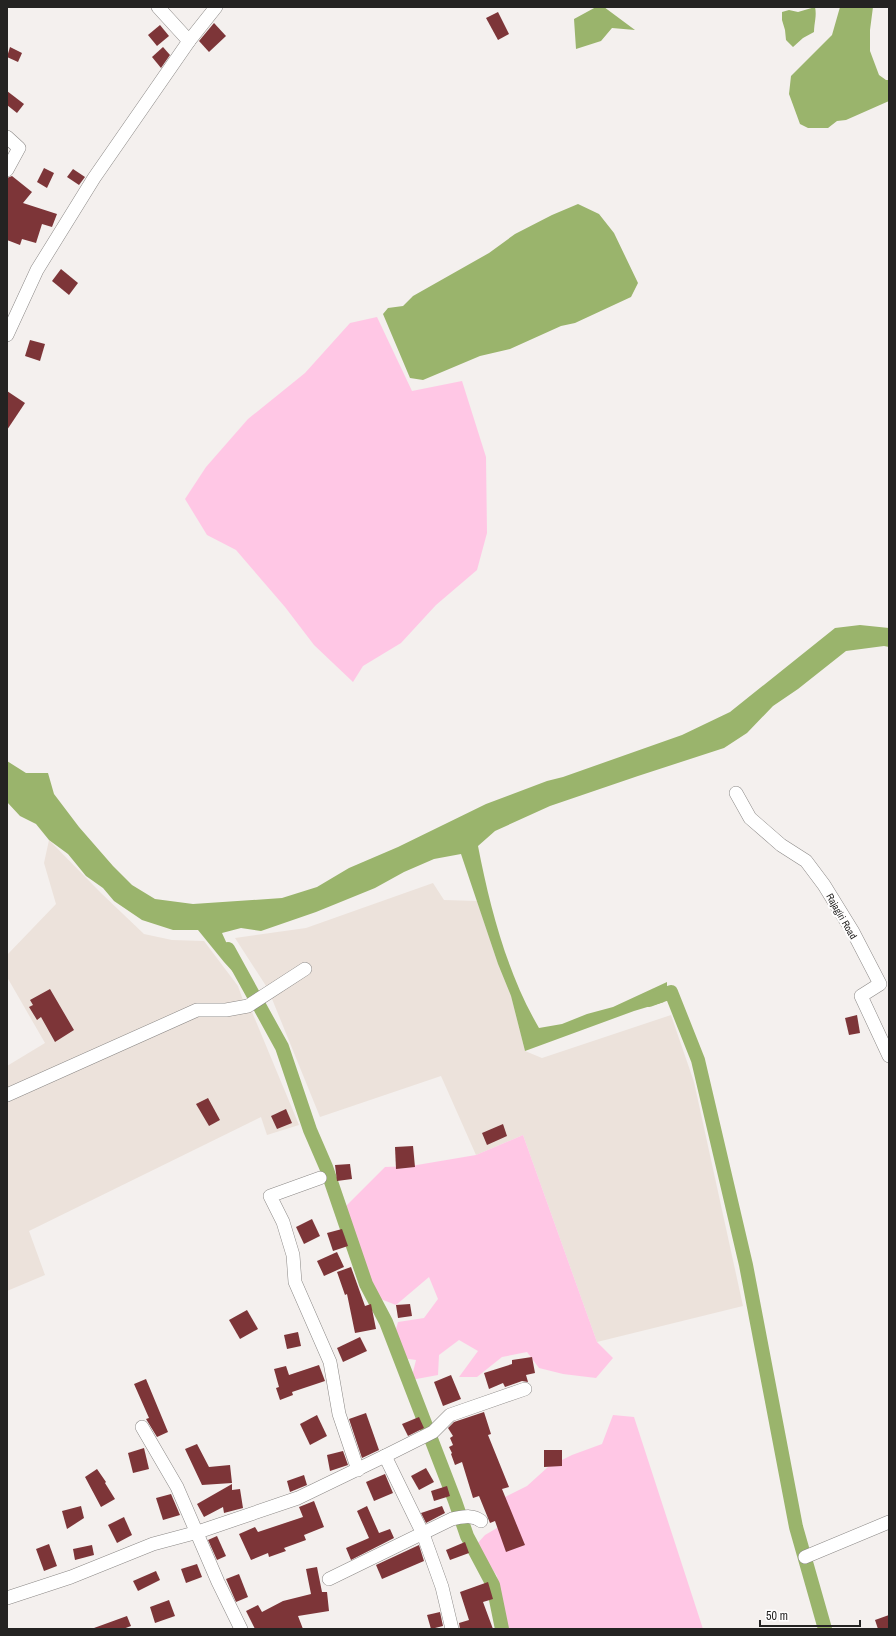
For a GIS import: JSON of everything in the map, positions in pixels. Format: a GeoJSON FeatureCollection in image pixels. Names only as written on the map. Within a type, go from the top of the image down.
{"type":"FeatureCollection","features":[{"type":"Feature","properties":{"kind":"street"},"geometry":{"type":"LineString","coordinates":[[158,7],[189,41]]}},
{"type":"Feature","properties":{"kind":"street"},"geometry":{"type":"LineString","coordinates":[[7,335],[37,270],[94,178],[189,41],[216,7]]}},
{"type":"Feature","properties":{"kind":"street"},"geometry":{"type":"LineString","coordinates":[[7,137],[19,148],[7,170]]}},
{"type":"Feature","properties":{"kind":"street","name":"Rajagiri Road"},"geometry":{"type":"LineString","coordinates":[[736,793],[750,818],[781,845],[806,861],[824,885],[852,932],[880,984],[861,996],[889,1056]]}},
{"type":"Feature","properties":{"kind":"street"},"geometry":{"type":"LineString","coordinates":[[7,1095],[197,1010],[226,1010],[248,1006],[305,969]]}},
{"type":"Feature","properties":{"kind":"street"},"geometry":{"type":"LineString","coordinates":[[320,1178],[270,1196],[283,1222],[294,1255],[295,1282],[330,1362],[339,1414],[358,1470]]}},
{"type":"Feature","properties":{"kind":"street"},"geometry":{"type":"LineString","coordinates":[[7,1598],[71,1577],[153,1544],[198,1532],[298,1498],[429,1434],[450,1415],[525,1389]]}},
{"type":"Feature","properties":{"kind":"street"},"geometry":{"type":"LineString","coordinates":[[142,1427],[177,1487],[198,1532],[218,1582],[241,1629]]}},
{"type":"Feature","properties":{"kind":"street"},"geometry":{"type":"LineString","coordinates":[[385,1456],[423,1534],[442,1587],[452,1629]]}},
{"type":"Feature","properties":{"kind":"street"},"geometry":{"type":"LineString","coordinates":[[329,1579],[452,1519],[467,1516],[476,1517],[481,1521]]}},
{"type":"Feature","properties":{"kind":"street"},"geometry":{"type":"LineString","coordinates":[[805,1557],[889,1522]]}},
{"type":"Feature","properties":{"kind":"shaded area"},"geometry":{"type":"Polygon","coordinates":[[[596,7],[604,7],[635,30],[612,28],[601,41],[576,49],[574,19],[596,7]]]}},
{"type":"Feature","properties":{"kind":"shaded area"},"geometry":{"type":"Polygon","coordinates":[[[815,7],[816,13],[814,32],[803,38],[793,47],[786,40],[782,12],[789,10],[798,12],[815,7]]]}},
{"type":"Feature","properties":{"kind":"shaded area"},"geometry":{"type":"Polygon","coordinates":[[[840,7],[873,7],[870,30],[870,51],[879,75],[886,80],[889,80],[889,101],[846,120],[837,121],[828,128],[808,128],[800,124],[789,94],[791,76],[832,35],[840,7]]]}},
{"type":"Feature","properties":{"kind":"shaded area"},"geometry":{"type":"Polygon","coordinates":[[[578,204],[599,214],[614,233],[638,283],[631,297],[575,323],[561,326],[510,349],[480,356],[423,380],[410,378],[383,314],[388,308],[403,306],[413,296],[489,253],[515,234],[552,215],[578,204]]]}},
{"type":"Feature","properties":{"kind":"shaded area"},"geometry":{"type":"Polygon","coordinates":[[[377,317],[412,391],[462,381],[486,457],[487,533],[477,570],[436,605],[401,643],[363,666],[353,682],[314,645],[285,607],[236,550],[207,535],[185,499],[206,467],[248,419],[305,373],[350,323],[377,317]]]}},
{"type":"Feature","properties":{"kind":"shaded area"},"geometry":{"type":"Polygon","coordinates":[[[860,625],[889,628],[889,647],[884,646],[846,651],[798,689],[773,706],[747,733],[724,748],[550,806],[495,831],[478,846],[488,893],[501,940],[518,985],[539,1028],[562,1024],[587,1014],[613,1007],[667,982],[667,993],[664,1002],[634,1011],[525,1051],[511,996],[498,964],[461,854],[434,859],[404,872],[375,888],[316,912],[261,931],[241,928],[222,933],[246,986],[198,930],[173,930],[142,920],[114,901],[103,888],[86,876],[68,854],[49,840],[36,824],[20,816],[7,802],[7,761],[26,773],[48,773],[54,794],[79,827],[113,866],[132,885],[155,899],[193,904],[282,898],[317,887],[349,868],[398,847],[486,804],[547,781],[563,777],[682,735],[730,712],[835,628],[860,625]]]}},
{"type":"Feature","properties":{"kind":"shaded area"},"geometry":{"type":"Polygon","coordinates":[[[49,840],[144,934],[172,940],[204,941],[238,986],[244,1003],[252,1012],[299,1125],[267,1135],[261,1117],[29,1231],[45,1275],[7,1291],[7,1066],[45,1043],[7,977],[7,955],[56,904],[44,863],[49,840]]]}},
{"type":"Feature","properties":{"kind":"shaded area"},"geometry":{"type":"Polygon","coordinates":[[[433,883],[444,900],[477,901],[498,964],[511,996],[525,1051],[542,1058],[671,1015],[694,1082],[743,1306],[597,1342],[523,1135],[476,1155],[441,1076],[320,1117],[268,989],[235,938],[306,928],[433,883]]]}},
{"type":"Feature","properties":{"kind":"shaded area"},"geometry":{"type":"Polygon","coordinates":[[[523,1135],[597,1342],[613,1358],[596,1378],[563,1374],[539,1368],[527,1352],[502,1357],[477,1377],[459,1377],[478,1351],[459,1340],[439,1355],[438,1375],[411,1380],[416,1360],[402,1358],[393,1340],[398,1322],[424,1318],[438,1299],[429,1277],[396,1305],[378,1298],[363,1265],[345,1207],[385,1167],[411,1166],[476,1155],[523,1135]]]}},
{"type":"Feature","properties":{"kind":"shaded area"},"geometry":{"type":"Polygon","coordinates":[[[613,1415],[634,1417],[703,1629],[506,1629],[502,1614],[497,1576],[476,1545],[485,1535],[509,1521],[495,1502],[527,1486],[548,1467],[572,1455],[602,1444],[613,1415]]]}},
{"type":"Feature","properties":{"kind":"building"},"geometry":{"type":"Polygon","coordinates":[[[498,12],[509,34],[498,40],[486,18],[498,12]]]}},
{"type":"Feature","properties":{"kind":"building"},"geometry":{"type":"Polygon","coordinates":[[[214,23],[226,36],[209,52],[199,41],[214,23]]]}},
{"type":"Feature","properties":{"kind":"building"},"geometry":{"type":"Polygon","coordinates":[[[160,25],[169,36],[157,46],[148,35],[160,25]]]}},
{"type":"Feature","properties":{"kind":"building"},"geometry":{"type":"Polygon","coordinates":[[[10,47],[22,53],[18,62],[7,57],[10,47]]]}},
{"type":"Feature","properties":{"kind":"building"},"geometry":{"type":"Polygon","coordinates":[[[163,47],[170,55],[161,68],[152,57],[163,47]]]}},
{"type":"Feature","properties":{"kind":"building"},"geometry":{"type":"Polygon","coordinates":[[[7,91],[24,104],[17,113],[7,105],[7,91]]]}},
{"type":"Feature","properties":{"kind":"building"},"geometry":{"type":"Polygon","coordinates":[[[44,168],[54,173],[47,188],[37,182],[44,168]]]}},
{"type":"Feature","properties":{"kind":"building"},"geometry":{"type":"Polygon","coordinates":[[[73,169],[85,177],[79,185],[67,177],[73,169]]]}},
{"type":"Feature","properties":{"kind":"building"},"geometry":{"type":"Polygon","coordinates":[[[12,176],[32,192],[23,203],[57,214],[52,227],[42,224],[36,243],[22,239],[20,245],[7,240],[7,178],[12,176]]]}},
{"type":"Feature","properties":{"kind":"building"},"geometry":{"type":"Polygon","coordinates":[[[61,269],[78,283],[69,295],[52,281],[61,269]]]}},
{"type":"Feature","properties":{"kind":"building"},"geometry":{"type":"Polygon","coordinates":[[[30,340],[45,344],[40,361],[25,356],[30,340]]]}},
{"type":"Feature","properties":{"kind":"building"},"geometry":{"type":"Polygon","coordinates":[[[7,391],[25,403],[7,430],[7,391]]]}},
{"type":"Feature","properties":{"kind":"building"},"geometry":{"type":"Polygon","coordinates":[[[50,989],[74,1030],[55,1042],[41,1017],[37,1020],[29,1007],[33,1005],[30,1000],[50,989]]]}},
{"type":"Feature","properties":{"kind":"building"},"geometry":{"type":"Polygon","coordinates":[[[857,1015],[860,1033],[849,1035],[845,1018],[857,1015]]]}},
{"type":"Feature","properties":{"kind":"building"},"geometry":{"type":"Polygon","coordinates":[[[208,1098],[220,1120],[209,1126],[196,1104],[208,1098]]]}},
{"type":"Feature","properties":{"kind":"building"},"geometry":{"type":"Polygon","coordinates":[[[286,1109],[292,1123],[277,1129],[271,1116],[286,1109]]]}},
{"type":"Feature","properties":{"kind":"building"},"geometry":{"type":"Polygon","coordinates":[[[503,1124],[507,1136],[487,1145],[482,1133],[503,1124]]]}},
{"type":"Feature","properties":{"kind":"building"},"geometry":{"type":"Polygon","coordinates":[[[413,1146],[415,1167],[396,1169],[395,1147],[413,1146]]]}},
{"type":"Feature","properties":{"kind":"building"},"geometry":{"type":"Polygon","coordinates":[[[350,1164],[352,1179],[337,1181],[335,1165],[350,1164]]]}},
{"type":"Feature","properties":{"kind":"building"},"geometry":{"type":"Polygon","coordinates":[[[312,1219],[320,1236],[304,1244],[296,1227],[312,1219]]]}},
{"type":"Feature","properties":{"kind":"building"},"geometry":{"type":"Polygon","coordinates":[[[342,1229],[348,1246],[333,1251],[327,1233],[342,1229]]]}},
{"type":"Feature","properties":{"kind":"building"},"geometry":{"type":"Polygon","coordinates":[[[337,1252],[344,1267],[324,1276],[317,1261],[337,1252]]]}},
{"type":"Feature","properties":{"kind":"building"},"geometry":{"type":"Polygon","coordinates":[[[351,1267],[365,1306],[371,1304],[376,1329],[355,1333],[347,1294],[345,1295],[337,1272],[351,1267]]]}},
{"type":"Feature","properties":{"kind":"building"},"geometry":{"type":"Polygon","coordinates":[[[410,1304],[412,1316],[398,1318],[396,1305],[410,1304]]]}},
{"type":"Feature","properties":{"kind":"building"},"geometry":{"type":"Polygon","coordinates":[[[247,1310],[258,1329],[240,1339],[229,1320],[247,1310]]]}},
{"type":"Feature","properties":{"kind":"building"},"geometry":{"type":"Polygon","coordinates":[[[298,1332],[301,1346],[287,1349],[284,1335],[298,1332]]]}},
{"type":"Feature","properties":{"kind":"building"},"geometry":{"type":"Polygon","coordinates":[[[360,1337],[367,1351],[343,1362],[337,1348],[360,1337]]]}},
{"type":"Feature","properties":{"kind":"building"},"geometry":{"type":"Polygon","coordinates":[[[532,1357],[535,1373],[526,1375],[528,1382],[522,1381],[505,1387],[503,1383],[489,1389],[484,1373],[512,1364],[512,1360],[532,1357]]]}},
{"type":"Feature","properties":{"kind":"building"},"geometry":{"type":"Polygon","coordinates":[[[319,1365],[325,1381],[292,1392],[293,1395],[280,1400],[276,1388],[279,1387],[274,1369],[286,1366],[289,1375],[319,1365]]]}},
{"type":"Feature","properties":{"kind":"building"},"geometry":{"type":"Polygon","coordinates":[[[451,1375],[461,1399],[443,1406],[434,1382],[451,1375]]]}},
{"type":"Feature","properties":{"kind":"building"},"geometry":{"type":"Polygon","coordinates":[[[146,1379],[168,1432],[157,1437],[146,1419],[149,1418],[134,1384],[146,1379]]]}},
{"type":"Feature","properties":{"kind":"building"},"geometry":{"type":"Polygon","coordinates":[[[484,1412],[491,1434],[488,1435],[509,1487],[502,1489],[525,1545],[506,1552],[495,1521],[490,1523],[479,1496],[473,1498],[462,1462],[455,1465],[449,1447],[453,1445],[450,1438],[453,1436],[448,1428],[454,1422],[484,1412]]]}},
{"type":"Feature","properties":{"kind":"building"},"geometry":{"type":"Polygon","coordinates":[[[366,1413],[379,1450],[362,1458],[349,1419],[366,1413]]]}},
{"type":"Feature","properties":{"kind":"building"},"geometry":{"type":"Polygon","coordinates":[[[317,1415],[327,1436],[310,1445],[300,1424],[317,1415]]]}},
{"type":"Feature","properties":{"kind":"building"},"geometry":{"type":"Polygon","coordinates":[[[419,1417],[424,1428],[408,1436],[402,1424],[419,1417]]]}},
{"type":"Feature","properties":{"kind":"building"},"geometry":{"type":"Polygon","coordinates":[[[197,1444],[209,1467],[230,1465],[232,1483],[202,1485],[185,1449],[197,1444]]]}},
{"type":"Feature","properties":{"kind":"building"},"geometry":{"type":"Polygon","coordinates":[[[144,1448],[149,1469],[133,1473],[128,1453],[144,1448]]]}},
{"type":"Feature","properties":{"kind":"building"},"geometry":{"type":"Polygon","coordinates":[[[544,1450],[562,1450],[562,1466],[544,1467],[544,1450]]]}},
{"type":"Feature","properties":{"kind":"building"},"geometry":{"type":"Polygon","coordinates":[[[343,1451],[348,1465],[330,1471],[327,1455],[343,1451]]]}},
{"type":"Feature","properties":{"kind":"building"},"geometry":{"type":"Polygon","coordinates":[[[426,1468],[434,1482],[419,1490],[411,1476],[426,1468]]]}},
{"type":"Feature","properties":{"kind":"building"},"geometry":{"type":"Polygon","coordinates":[[[97,1469],[115,1499],[101,1507],[85,1477],[97,1469]]]}},
{"type":"Feature","properties":{"kind":"building"},"geometry":{"type":"Polygon","coordinates":[[[385,1474],[393,1493],[374,1501],[366,1482],[385,1474]]]}},
{"type":"Feature","properties":{"kind":"building"},"geometry":{"type":"Polygon","coordinates":[[[304,1475],[307,1485],[290,1492],[287,1481],[304,1475]]]}},
{"type":"Feature","properties":{"kind":"building"},"geometry":{"type":"Polygon","coordinates":[[[232,1484],[232,1490],[240,1489],[243,1508],[224,1513],[223,1507],[204,1517],[197,1504],[232,1484]]]}},
{"type":"Feature","properties":{"kind":"building"},"geometry":{"type":"Polygon","coordinates":[[[447,1486],[450,1496],[434,1501],[431,1491],[447,1486]]]}},
{"type":"Feature","properties":{"kind":"building"},"geometry":{"type":"Polygon","coordinates":[[[171,1494],[180,1515],[163,1520],[156,1498],[171,1494]]]}},
{"type":"Feature","properties":{"kind":"building"},"geometry":{"type":"Polygon","coordinates":[[[314,1501],[324,1527],[304,1535],[306,1540],[284,1548],[286,1551],[269,1557],[268,1553],[251,1560],[239,1534],[255,1527],[258,1532],[303,1517],[299,1507],[314,1501]]]}},
{"type":"Feature","properties":{"kind":"building"},"geometry":{"type":"Polygon","coordinates":[[[81,1506],[84,1518],[67,1529],[62,1511],[81,1506]]]}},
{"type":"Feature","properties":{"kind":"building"},"geometry":{"type":"Polygon","coordinates":[[[367,1506],[379,1533],[390,1529],[394,1538],[351,1560],[346,1548],[369,1538],[357,1511],[367,1506]]]}},
{"type":"Feature","properties":{"kind":"building"},"geometry":{"type":"Polygon","coordinates":[[[442,1506],[445,1513],[426,1523],[421,1513],[442,1506]]]}},
{"type":"Feature","properties":{"kind":"building"},"geometry":{"type":"Polygon","coordinates":[[[124,1517],[132,1535],[117,1543],[108,1525],[124,1517]]]}},
{"type":"Feature","properties":{"kind":"building"},"geometry":{"type":"Polygon","coordinates":[[[217,1536],[226,1556],[217,1560],[208,1540],[217,1536]]]}},
{"type":"Feature","properties":{"kind":"building"},"geometry":{"type":"Polygon","coordinates":[[[465,1542],[469,1553],[450,1560],[446,1550],[465,1542]]]}},
{"type":"Feature","properties":{"kind":"building"},"geometry":{"type":"Polygon","coordinates":[[[49,1544],[57,1566],[44,1571],[36,1549],[49,1544]]]}},
{"type":"Feature","properties":{"kind":"building"},"geometry":{"type":"Polygon","coordinates":[[[92,1545],[94,1555],[75,1560],[73,1549],[92,1545]]]}},
{"type":"Feature","properties":{"kind":"building"},"geometry":{"type":"Polygon","coordinates":[[[419,1545],[424,1561],[382,1579],[376,1565],[419,1545]]]}},
{"type":"Feature","properties":{"kind":"building"},"geometry":{"type":"Polygon","coordinates":[[[197,1564],[202,1577],[186,1583],[181,1569],[197,1564]]]}},
{"type":"Feature","properties":{"kind":"building"},"geometry":{"type":"Polygon","coordinates":[[[317,1567],[322,1592],[327,1592],[329,1611],[298,1616],[303,1629],[255,1629],[246,1611],[258,1605],[262,1612],[283,1601],[311,1594],[306,1569],[317,1567]]]}},
{"type":"Feature","properties":{"kind":"building"},"geometry":{"type":"Polygon","coordinates":[[[156,1571],[160,1580],[138,1591],[133,1581],[156,1571]]]}},
{"type":"Feature","properties":{"kind":"building"},"geometry":{"type":"Polygon","coordinates":[[[239,1574],[248,1597],[236,1602],[226,1579],[239,1574]]]}},
{"type":"Feature","properties":{"kind":"building"},"geometry":{"type":"Polygon","coordinates":[[[488,1582],[493,1599],[483,1602],[493,1629],[460,1629],[459,1623],[469,1620],[460,1592],[488,1582]]]}},
{"type":"Feature","properties":{"kind":"building"},"geometry":{"type":"Polygon","coordinates":[[[169,1600],[175,1616],[155,1623],[150,1607],[169,1600]]]}},
{"type":"Feature","properties":{"kind":"building"},"geometry":{"type":"Polygon","coordinates":[[[440,1612],[443,1626],[431,1629],[427,1615],[440,1612]]]}},
{"type":"Feature","properties":{"kind":"building"},"geometry":{"type":"Polygon","coordinates":[[[889,1615],[889,1629],[878,1629],[875,1620],[889,1615]]]}},
{"type":"Feature","properties":{"kind":"building"},"geometry":{"type":"Polygon","coordinates":[[[127,1616],[131,1626],[123,1629],[94,1629],[94,1628],[127,1616]]]}},
{"type":"Feature","properties":{"kind":"waterway"},"geometry":{"type":"LineString","coordinates":[[228,949],[282,1047],[310,1130],[326,1167],[366,1284],[386,1322],[467,1536],[493,1585],[502,1629]]}},
{"type":"Feature","properties":{"kind":"waterway"},"geometry":{"type":"LineString","coordinates":[[649,1000],[671,992],[698,1060],[746,1265],[796,1527],[825,1629]]}}]}
